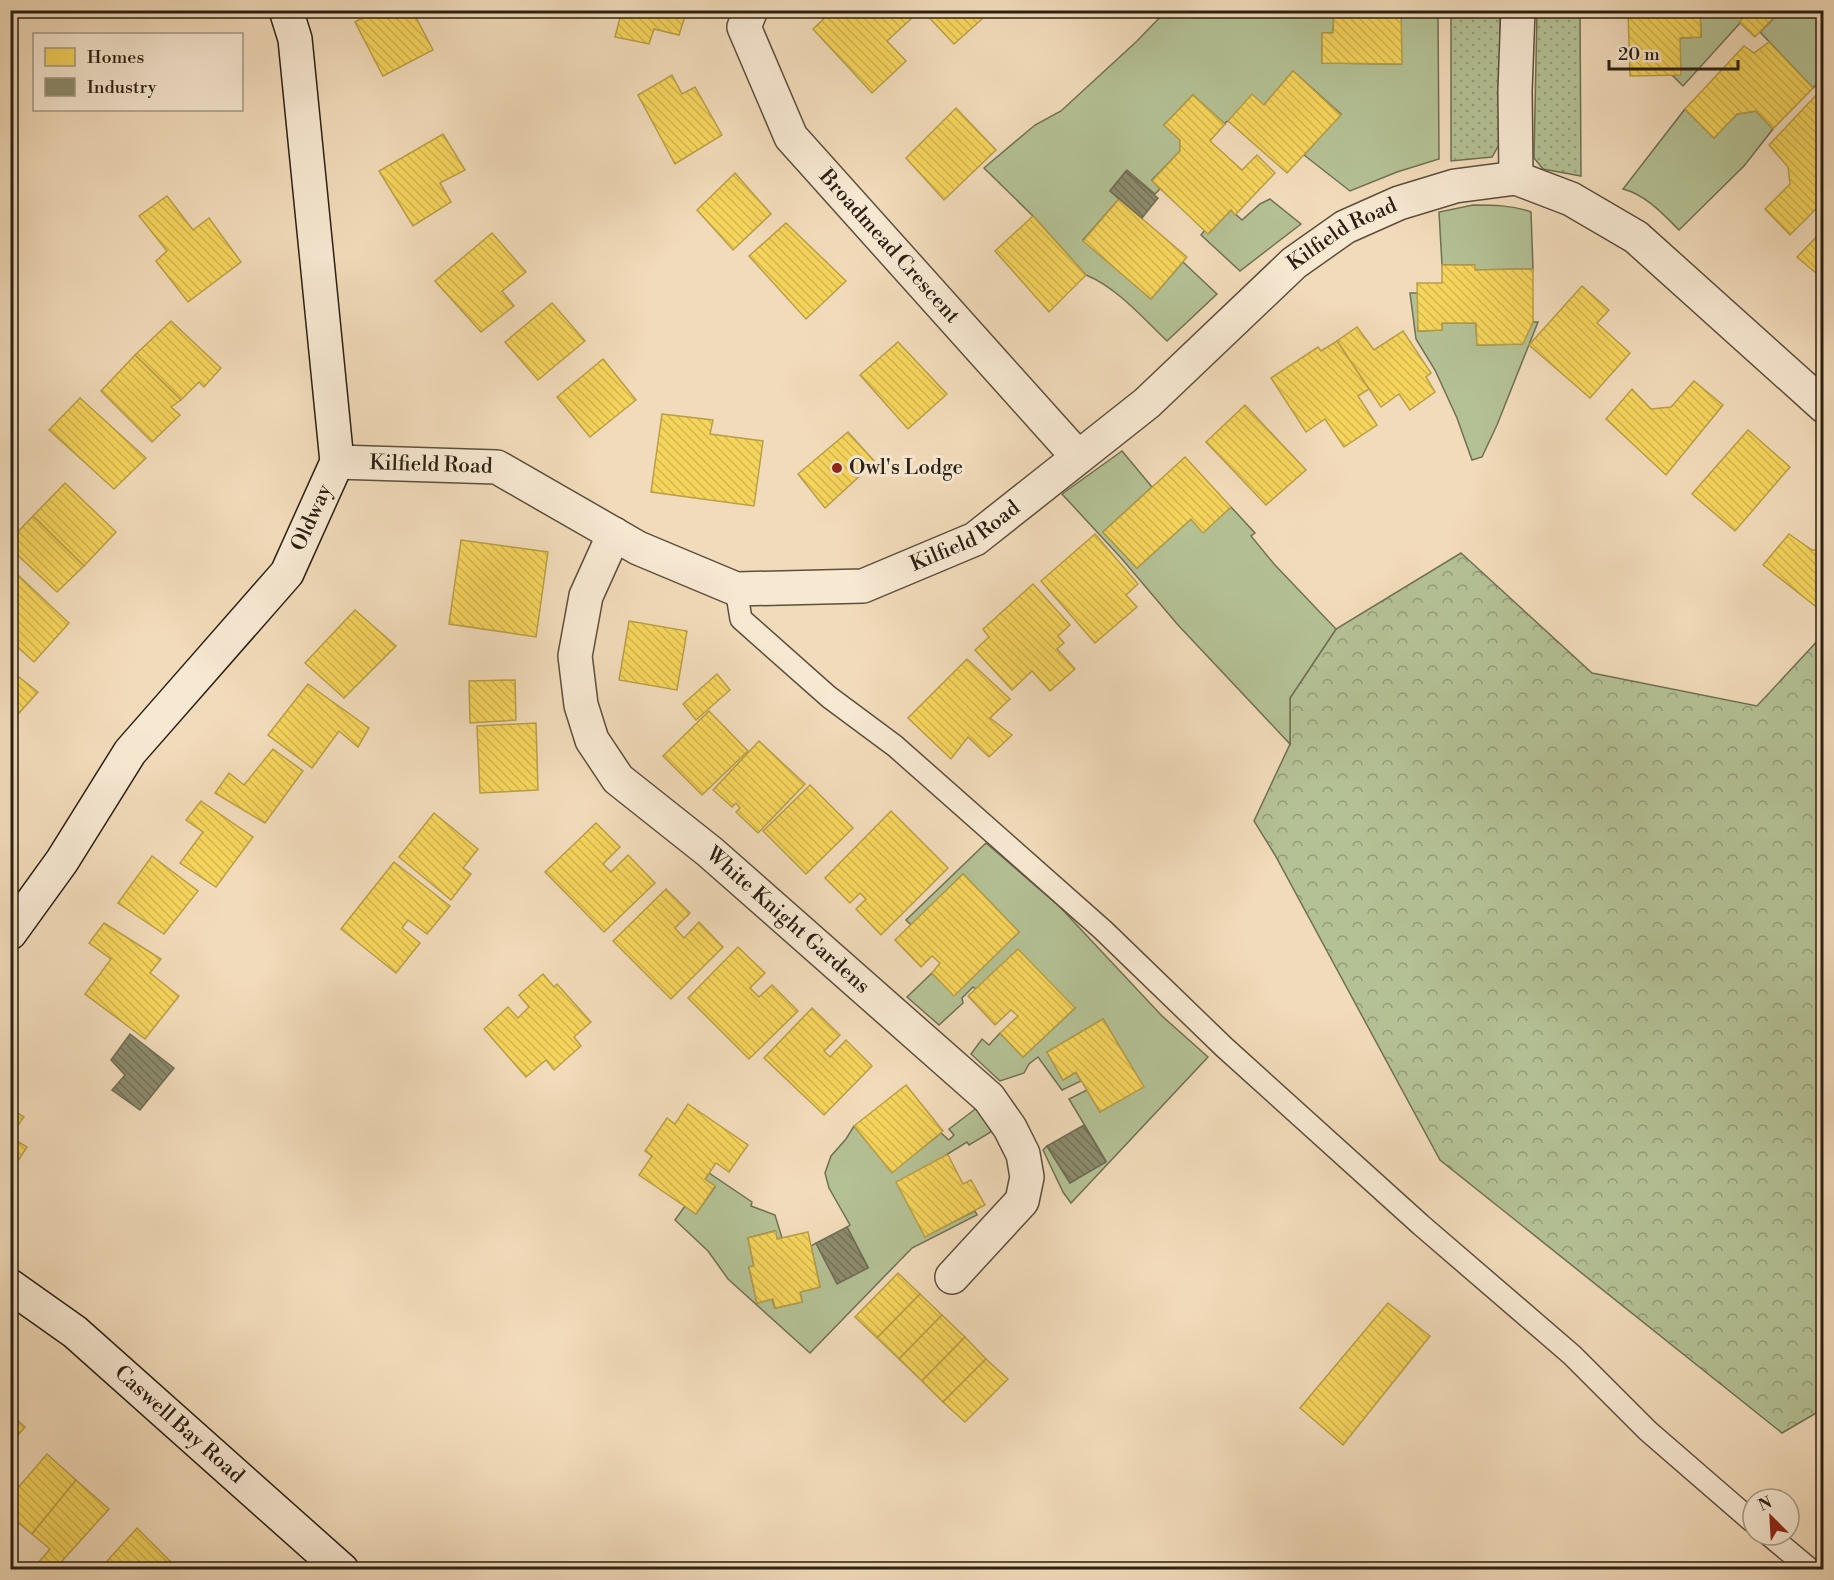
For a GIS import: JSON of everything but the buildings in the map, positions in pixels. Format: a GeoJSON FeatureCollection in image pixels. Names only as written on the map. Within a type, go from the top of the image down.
{"type":"FeatureCollection","features":[{"type":"Feature","properties":{"kind":"street","name":"Oldway"},"geometry":{"type":"LineString","coordinates":[[10,933],[62,861],[130,752],[287,573],[337,462],[296,39],[286,10]]}},
{"type":"Feature","properties":{"kind":"street","name":"Broadmead Crescent"},"geometry":{"type":"LineString","coordinates":[[751,10],[744,27],[791,137],[1078,457]]}},
{"type":"Feature","properties":{"kind":"street"},"geometry":{"type":"LineString","coordinates":[[1516,178],[1515,91],[1518,10]]}},
{"type":"Feature","properties":{"kind":"street","name":"Kilfield Road"},"geometry":{"type":"LineString","coordinates":[[337,462],[497,467],[638,548],[735,589],[863,586],[975,539],[1147,403],[1294,263],[1345,226],[1399,203],[1455,186],[1516,178],[1571,199],[1636,237],[1824,406]]}},
{"type":"Feature","properties":{"kind":"street","name":"White Knight Gardens"},"geometry":{"type":"LineString","coordinates":[[614,534],[586,596],[574,656],[581,705],[592,740],[618,779],[710,852],[990,1098],[1010,1128],[1023,1154],[1027,1177],[1022,1200],[952,1277]]}},
{"type":"Feature","properties":{"kind":"street","name":"Caswell Bay Road"},"geometry":{"type":"LineString","coordinates":[[10,1286],[75,1332],[342,1569]]}},
{"type":"Feature","properties":{"kind":"lane"},"geometry":{"type":"LineString","coordinates":[[735,589],[741,619],[829,697],[895,746],[1103,930],[1233,1054],[1421,1225],[1572,1355],[1648,1431],[1741,1512]]}},
{"type":"Feature","properties":{"kind":"lane"},"geometry":{"type":"LineString","coordinates":[[1784,1547],[1811,1569]]}},
{"type":"Feature","properties":{"kind":"green space"},"geometry":{"type":"Polygon","coordinates":[[[1166,11],[1334,11],[1333,33],[1322,33],[1322,63],[1401,64],[1401,11],[1438,11],[1439,159],[1397,172],[1350,191],[1304,155],[1341,114],[1293,71],[1264,105],[1225,124],[1193,95],[1164,125],[1180,140],[1180,151],[1152,180],[1160,189],[1155,194],[1127,170],[1110,191],[1119,199],[1083,240],[1151,299],[1183,262],[1217,294],[1167,341],[1118,295],[1086,275],[1033,216],[984,168],[1035,125],[1061,111],[1166,11]]]}},
{"type":"Feature","properties":{"kind":"green space"},"geometry":{"type":"Polygon","coordinates":[[[1451,11],[1500,11],[1500,143],[1492,157],[1451,161],[1451,11]]]}},
{"type":"Feature","properties":{"kind":"green space"},"geometry":{"type":"Polygon","coordinates":[[[1580,11],[1581,176],[1543,169],[1534,158],[1537,12],[1580,11]]]}},
{"type":"Feature","properties":{"kind":"green space"},"geometry":{"type":"Polygon","coordinates":[[[1700,11],[1751,11],[1683,86],[1672,75],[1680,38],[1701,37],[1700,11]]]}},
{"type":"Feature","properties":{"kind":"green space"},"geometry":{"type":"Polygon","coordinates":[[[1781,11],[1823,11],[1823,78],[1813,88],[1760,32],[1781,11]]]}},
{"type":"Feature","properties":{"kind":"green space"},"geometry":{"type":"Polygon","coordinates":[[[1685,109],[1714,138],[1737,114],[1756,111],[1773,129],[1744,166],[1679,230],[1647,200],[1623,189],[1685,109]]]}},
{"type":"Feature","properties":{"kind":"green space"},"geometry":{"type":"Polygon","coordinates":[[[1270,199],[1301,224],[1240,271],[1201,235],[1205,230],[1209,233],[1231,210],[1242,220],[1260,204],[1270,199]]]}},
{"type":"Feature","properties":{"kind":"green space"},"geometry":{"type":"Polygon","coordinates":[[[1473,205],[1495,205],[1531,212],[1533,269],[1475,270],[1474,265],[1442,265],[1439,212],[1473,205]]]}},
{"type":"Feature","properties":{"kind":"green space"},"geometry":{"type":"Polygon","coordinates":[[[1410,293],[1418,293],[1418,331],[1442,330],[1442,323],[1476,323],[1477,345],[1522,344],[1533,322],[1538,322],[1482,457],[1472,460],[1457,418],[1435,370],[1416,339],[1410,293]]]}},
{"type":"Feature","properties":{"kind":"green space"},"geometry":{"type":"Polygon","coordinates":[[[1122,451],[1152,487],[1103,532],[1137,568],[1191,519],[1203,532],[1231,507],[1255,533],[1251,536],[1274,564],[1336,629],[1290,698],[1290,744],[1178,625],[1122,559],[1062,494],[1122,451]]]}},
{"type":"Feature","properties":{"kind":"green space"},"geometry":{"type":"Polygon","coordinates":[[[1461,553],[1592,673],[1757,706],[1823,635],[1823,1409],[1782,1433],[1440,1160],[1275,855],[1254,821],[1290,744],[1290,698],[1336,629],[1461,553]]]}},
{"type":"Feature","properties":{"kind":"green space"},"geometry":{"type":"Polygon","coordinates":[[[986,843],[1059,906],[1162,1016],[1208,1057],[1071,1203],[1063,1192],[1043,1150],[1047,1146],[1070,1183],[1106,1161],[1069,1099],[1087,1090],[1100,1112],[1143,1086],[1103,1019],[1047,1052],[1063,1080],[1076,1072],[1081,1081],[1062,1090],[1038,1057],[1029,1064],[1024,1073],[1000,1081],[971,1054],[982,1039],[989,1045],[1000,1033],[1023,1057],[1075,1008],[973,987],[962,998],[963,1003],[939,1025],[907,997],[932,973],[954,995],[1019,932],[963,874],[911,925],[906,920],[986,843]]]}},
{"type":"Feature","properties":{"kind":"green space"},"geometry":{"type":"Polygon","coordinates":[[[978,1107],[991,1132],[969,1145],[967,1142],[946,1155],[925,1236],[975,1211],[977,1215],[912,1248],[810,1353],[728,1279],[708,1251],[675,1220],[685,1206],[696,1214],[715,1187],[705,1179],[709,1173],[752,1202],[751,1206],[775,1215],[782,1238],[777,1239],[775,1231],[748,1238],[754,1266],[749,1267],[757,1303],[772,1299],[775,1308],[802,1302],[800,1292],[820,1287],[811,1246],[816,1243],[837,1283],[868,1267],[847,1227],[850,1225],[829,1188],[825,1173],[831,1156],[854,1126],[892,1172],[941,1133],[949,1140],[954,1135],[949,1129],[978,1107]]]}},
{"type":"Feature","properties":{"kind":"place","name":"Owl's Lodge"},"geometry":{"type":"Point","coordinates":[837,468]}}]}
